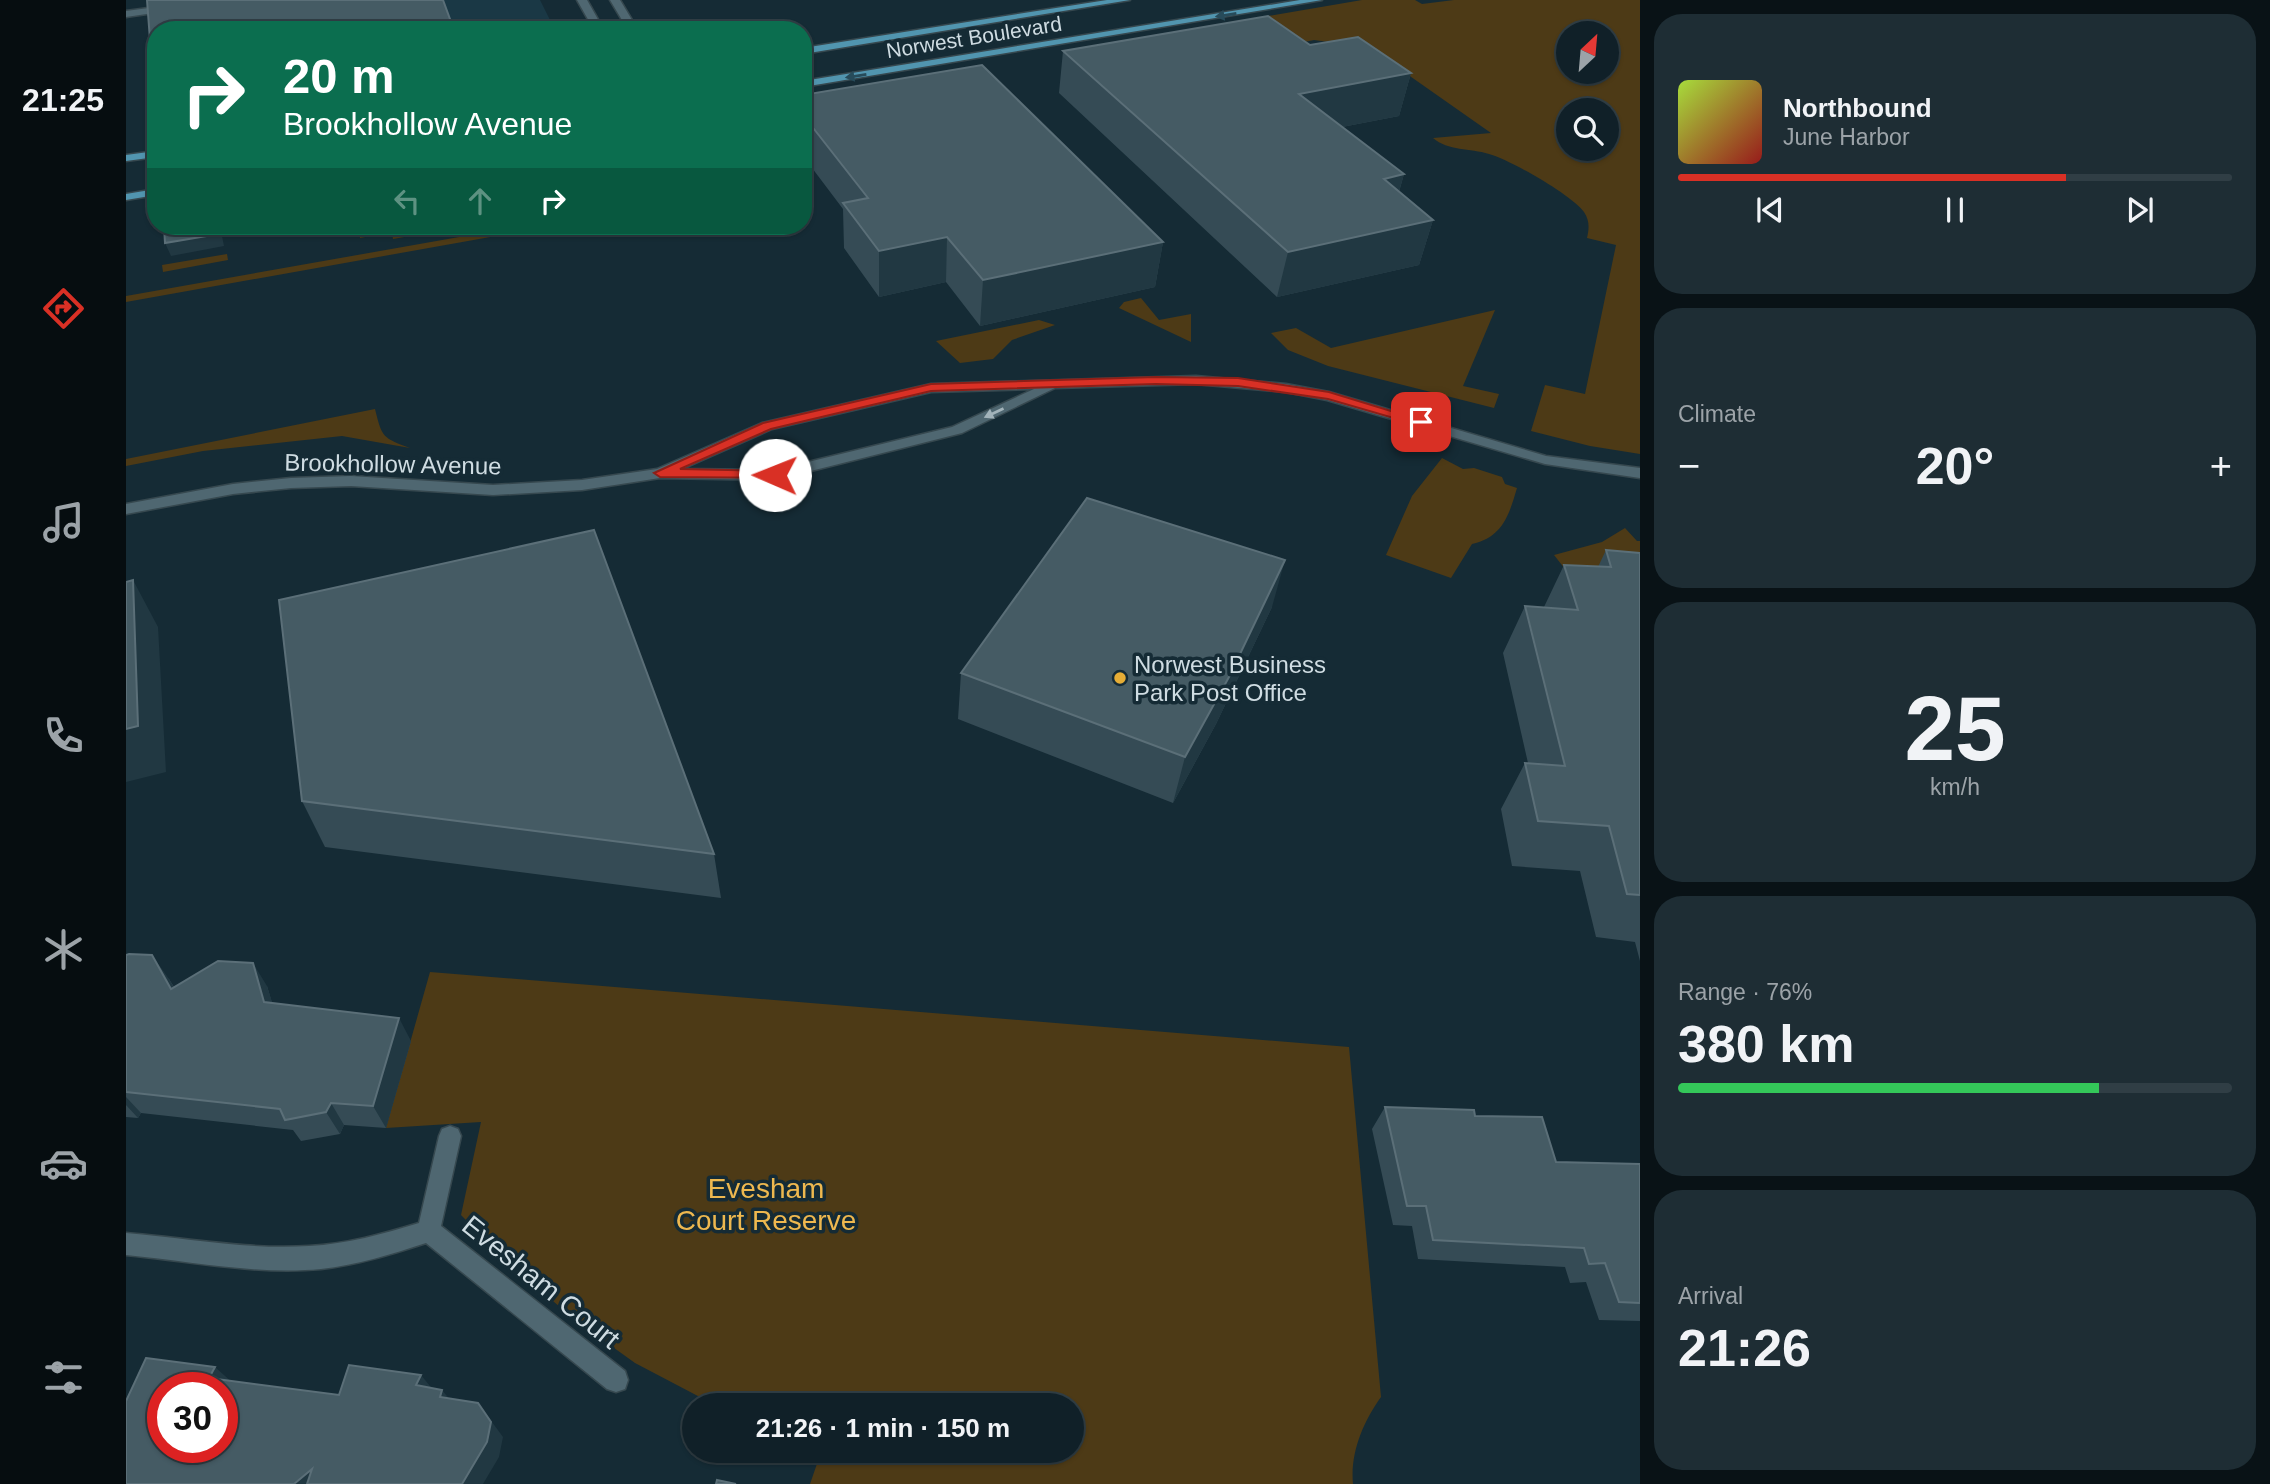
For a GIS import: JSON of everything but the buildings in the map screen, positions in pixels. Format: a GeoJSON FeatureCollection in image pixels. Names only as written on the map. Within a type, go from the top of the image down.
{"type":"FeatureCollection","features":[{"type":"Feature","properties":{"kind":"main road","name":"Norwest Boulevard"},"geometry":{"type":"LineString","coordinates":[[812,50],[1125,0]]}},
{"type":"Feature","properties":{"kind":"main road","name":"Norwest Boulevard"},"geometry":{"type":"LineString","coordinates":[[812,83],[1317,0]]}},
{"type":"Feature","properties":{"kind":"main road"},"geometry":{"type":"LineString","coordinates":[[126,158],[147,155]]}},
{"type":"Feature","properties":{"kind":"main road"},"geometry":{"type":"LineString","coordinates":[[126,197],[147,194]]}},
{"type":"Feature","properties":{"kind":"street"},"geometry":{"type":"LineString","coordinates":[[582,0],[594,21]]}},
{"type":"Feature","properties":{"kind":"street"},"geometry":{"type":"LineString","coordinates":[[615,0],[628,21]]}},
{"type":"Feature","properties":{"kind":"street"},"geometry":{"type":"LineString","coordinates":[[126,14],[178,7]]}},
{"type":"Feature","properties":{"kind":"street","name":"Brookhollow Avenue"},"geometry":{"type":"LineString","coordinates":[[660,473],[767,426],[931,388],[1196,380],[1286,388],[1380,409],[1507,451],[1545,460],[1640,473]]}},
{"type":"Feature","properties":{"kind":"street","name":"Brookhollow Avenue"},"geometry":{"type":"LineString","coordinates":[[126,509],[233,489],[291,483],[351,481],[480,489],[536,489],[660,473],[775,475],[957,430],[1056,384]]}},
{"type":"Feature","properties":{"kind":"street","name":"Evesham Court"},"geometry":{"type":"LineString","coordinates":[[429,1231],[450,1136]]}},
{"type":"Feature","properties":{"kind":"street","name":"Evesham Court"},"geometry":{"type":"LineString","coordinates":[[126,1244],[245,1256],[309,1258],[369,1249],[429,1231]]}},
{"type":"Feature","properties":{"kind":"street","name":"Evesham Court"},"geometry":{"type":"LineString","coordinates":[[429,1231],[616,1380]]}},
{"type":"Feature","properties":{"kind":"shaded area"},"geometry":{"type":"Polygon","coordinates":[[[351,0],[540,0],[550,21],[268,21],[351,0]]]}},
{"type":"Feature","properties":{"kind":"green space"},"geometry":{"type":"Polygon","coordinates":[[[1362,0],[1415,0],[1422,4],[1454,0],[1640,0],[1640,454],[1590,446],[1531,431],[1545,385],[1585,394],[1616,245],[1587,238],[1589,228],[1584,212],[1540,179],[1498,157],[1445,145],[1433,138],[1491,133],[1377,53],[1314,40],[1285,46],[1186,30],[1362,0]]]}},
{"type":"Feature","properties":{"kind":"green space"},"geometry":{"type":"Polygon","coordinates":[[[392,235],[416,235],[393,239],[392,235]]]}},
{"type":"Feature","properties":{"kind":"green space"},"geometry":{"type":"Polygon","coordinates":[[[470,235],[502,235],[126,302],[126,296],[470,235]]]}},
{"type":"Feature","properties":{"kind":"green space"},"geometry":{"type":"Polygon","coordinates":[[[227,254],[228,260],[163,272],[162,265],[227,254]]]}},
{"type":"Feature","properties":{"kind":"green space"},"geometry":{"type":"Polygon","coordinates":[[[1141,298],[1159,320],[1191,314],[1191,342],[1119,308],[1124,302],[1141,298]]]}},
{"type":"Feature","properties":{"kind":"green space"},"geometry":{"type":"Polygon","coordinates":[[[1495,310],[1463,386],[1499,394],[1494,408],[1328,366],[1288,350],[1271,333],[1296,328],[1331,348],[1495,310]]]}},
{"type":"Feature","properties":{"kind":"green space"},"geometry":{"type":"Polygon","coordinates":[[[1039,320],[1055,325],[1012,340],[993,359],[960,363],[936,341],[1039,320]]]}},
{"type":"Feature","properties":{"kind":"green space"},"geometry":{"type":"Polygon","coordinates":[[[375,409],[385,436],[410,448],[342,436],[203,451],[126,466],[126,459],[375,409]]]}},
{"type":"Feature","properties":{"kind":"green space"},"geometry":{"type":"Polygon","coordinates":[[[1442,458],[1463,469],[1474,468],[1502,477],[1505,484],[1517,488],[1503,524],[1491,536],[1472,544],[1451,578],[1386,555],[1412,496],[1442,458]]]}},
{"type":"Feature","properties":{"kind":"green space"},"geometry":{"type":"Polygon","coordinates":[[[1625,528],[1640,541],[1640,593],[1565,569],[1554,555],[1602,542],[1625,528]]]}},
{"type":"Feature","properties":{"kind":"green space","name":"Evesham Court Reserve"},"geometry":{"type":"Polygon","coordinates":[[[430,972],[1349,1047],[1381,1397],[1359,1438],[1353,1484],[810,1484],[817,1463],[1084,1463],[1084,1393],[692,1393],[635,1363],[578,1322],[511,1266],[461,1215],[481,1122],[386,1128],[430,972]]]}},
{"type":"Feature","properties":{"kind":"place","name":"Norwest Business Park Post Office"},"geometry":{"type":"Point","coordinates":[1120,678]}},
{"type":"Feature","properties":{"kind":"route"},"geometry":{"type":"LineString","coordinates":[[775,475],[660,473],[767,426],[931,388],[1079,385],[1156,380],[1238,382],[1329,396],[1421,422]]}}]}
